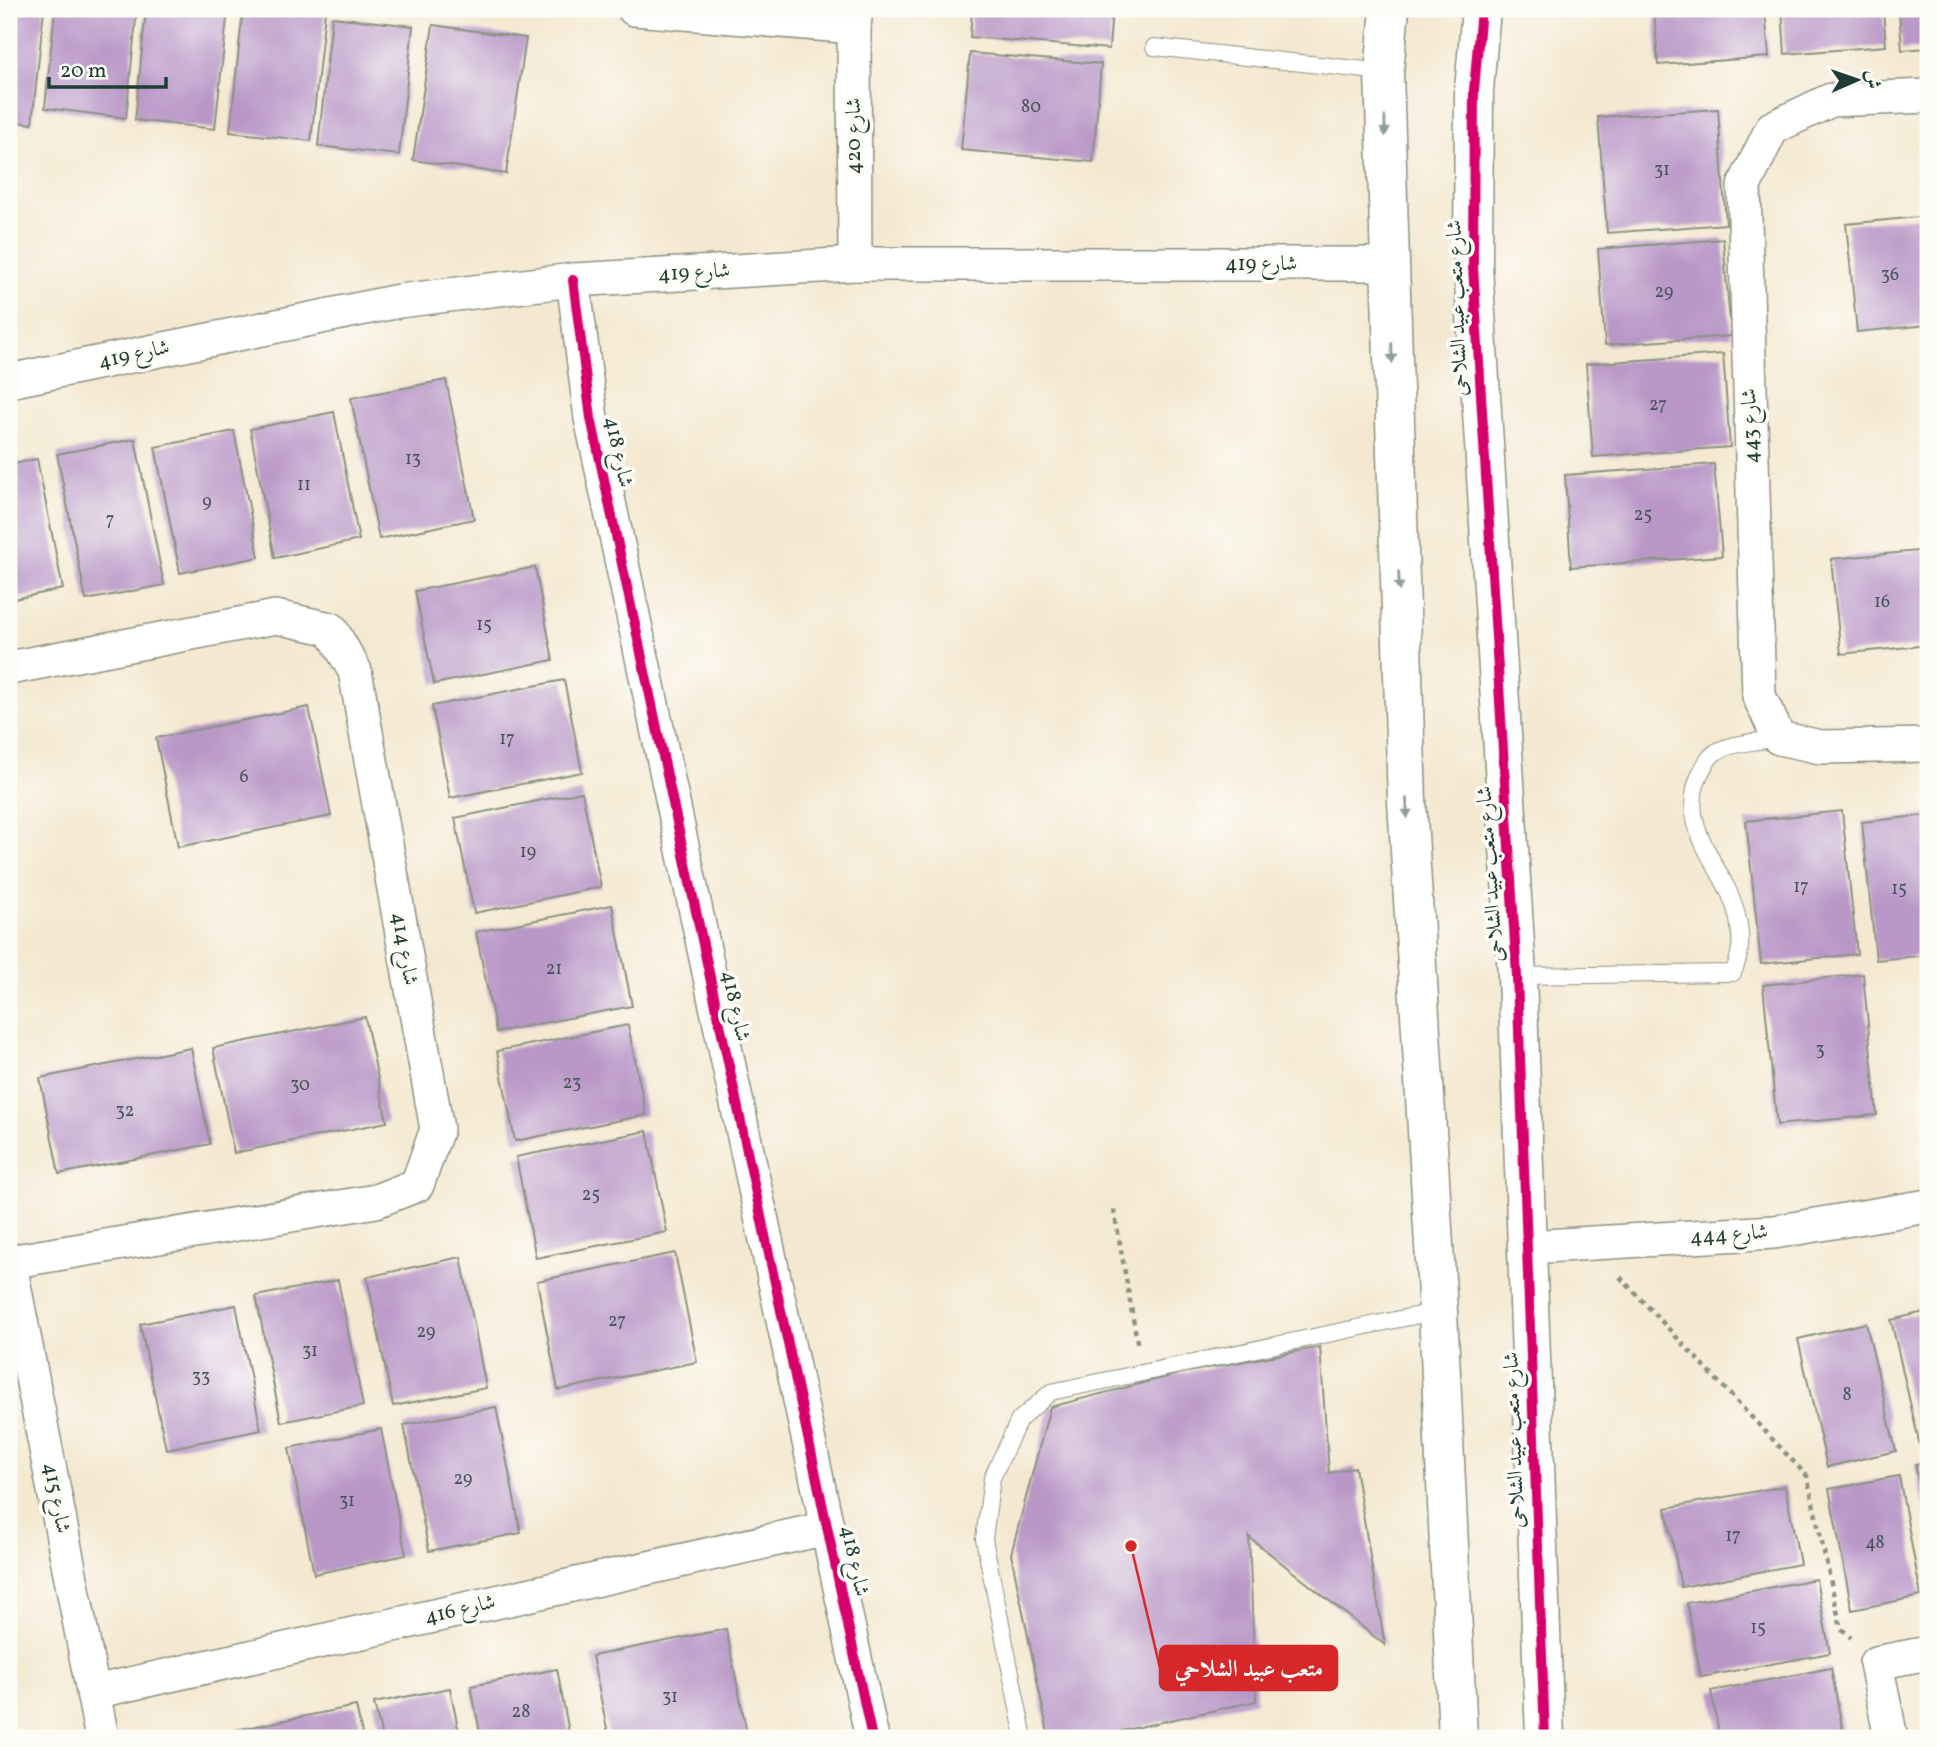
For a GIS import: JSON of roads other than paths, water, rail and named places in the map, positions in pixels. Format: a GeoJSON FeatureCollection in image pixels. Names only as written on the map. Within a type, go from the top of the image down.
{"type":"FeatureCollection","features":[{"type":"Feature","properties":{"kind":"street"},"geometry":{"type":"LineString","coordinates":[[634,9],[855,18]]}},
{"type":"Feature","properties":{"kind":"street"},"geometry":{"type":"LineString","coordinates":[[1390,9],[1384,72],[1407,801],[1438,1311],[1458,1738]]}},
{"type":"Feature","properties":{"kind":"street","name":"شارع متعب عبيد الشلاحى"},"geometry":{"type":"LineString","coordinates":[[1481,9],[1474,90],[1472,267],[1517,976],[1545,1738]]}},
{"type":"Feature","properties":{"kind":"street","name":"شارع 420"},"geometry":{"type":"LineString","coordinates":[[855,18],[855,264]]}},
{"type":"Feature","properties":{"kind":"street","name":"شارع 443"},"geometry":{"type":"LineString","coordinates":[[1779,738],[1759,696],[1744,186],[1772,128],[1831,100],[1928,96]]}},
{"type":"Feature","properties":{"kind":"street","name":"شارع 419"},"geometry":{"type":"LineString","coordinates":[[9,381],[399,301],[573,280],[855,264],[1389,264]]}},
{"type":"Feature","properties":{"kind":"street","name":"شارع 418"},"geometry":{"type":"LineString","coordinates":[[573,280],[591,418],[872,1738]]}},
{"type":"Feature","properties":{"kind":"street","name":"شارع 414"},"geometry":{"type":"LineString","coordinates":[[9,667],[276,617],[331,629],[355,671],[437,1129],[417,1185],[376,1201],[9,1260]]}},
{"type":"Feature","properties":{"kind":"street"},"geometry":{"type":"LineString","coordinates":[[1779,738],[1821,747],[1928,745]]}},
{"type":"Feature","properties":{"kind":"street","name":"شارع 444"},"geometry":{"type":"LineString","coordinates":[[1528,1247],[1774,1232],[1928,1206]]}},
{"type":"Feature","properties":{"kind":"street","name":"شارع 415"},"geometry":{"type":"LineString","coordinates":[[9,1260],[103,1738]]}},
{"type":"Feature","properties":{"kind":"street","name":"شارع 416"},"geometry":{"type":"LineString","coordinates":[[94,1692],[827,1528]]}},
{"type":"Feature","properties":{"kind":"street"},"geometry":{"type":"LineString","coordinates":[[1891,1738],[1876,1663],[1928,1653]]}},
{"type":"Feature","properties":{"kind":"lane"},"geometry":{"type":"LineString","coordinates":[[1154,47],[1384,72]]}},
{"type":"Feature","properties":{"kind":"lane"},"geometry":{"type":"LineString","coordinates":[[1517,976],[1733,973],[1741,954],[1737,913],[1717,867],[1706,852],[1698,830],[1693,804],[1697,780],[1704,764],[1713,754],[1730,746],[1779,738]]}},
{"type":"Feature","properties":{"kind":"lane"},"geometry":{"type":"LineString","coordinates":[[1024,1738],[984,1539],[992,1478],[1019,1420],[1051,1392],[1438,1311]]}},
{"type":"Feature","properties":{"kind":"place","name":"متعب عبيد الشلاحي"},"geometry":{"type":"Point","coordinates":[1131,1546]}}]}
